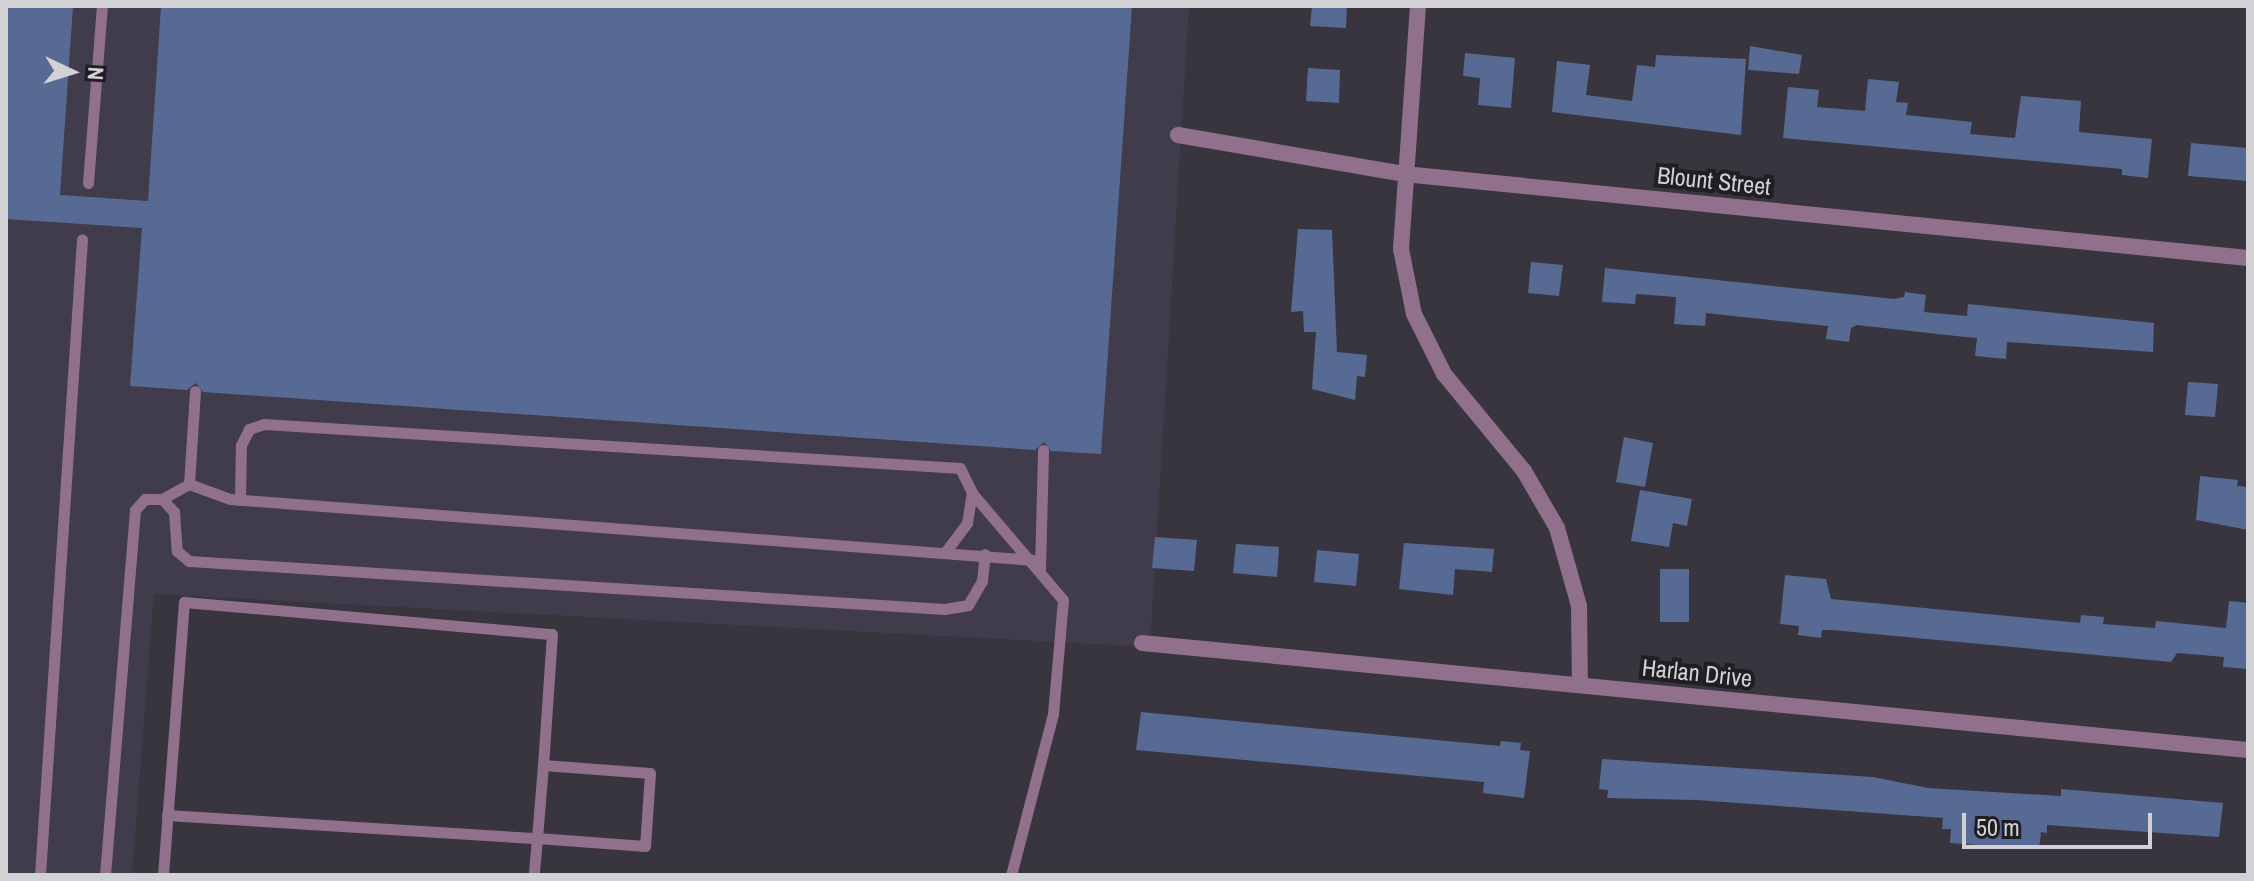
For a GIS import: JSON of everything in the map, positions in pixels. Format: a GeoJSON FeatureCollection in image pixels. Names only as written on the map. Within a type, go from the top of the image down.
{"type":"FeatureCollection","features":[{"type":"Feature","properties":{"kind":"street"},"geometry":{"type":"LineString","coordinates":[[1418,6],[1401,249],[1414,314],[1444,374],[1524,471],[1557,528],[1579,606],[1580,685]]}},
{"type":"Feature","properties":{"kind":"street","name":"Blount Street"},"geometry":{"type":"LineString","coordinates":[[1178,135],[1404,174],[2248,258]]}},
{"type":"Feature","properties":{"kind":"street","name":"Harlan Drive"},"geometry":{"type":"LineString","coordinates":[[1142,643],[2248,750]]}},
{"type":"Feature","properties":{"kind":"lane"},"geometry":{"type":"LineString","coordinates":[[88,183],[102,6]]}},
{"type":"Feature","properties":{"kind":"lane"},"geometry":{"type":"LineString","coordinates":[[40,875],[82,239]]}},
{"type":"Feature","properties":{"kind":"lane"},"geometry":{"type":"LineString","coordinates":[[189,484],[195,391]]}},
{"type":"Feature","properties":{"kind":"lane"},"geometry":{"type":"LineString","coordinates":[[240,500],[241,445],[249,429],[264,424],[960,468],[972,493],[1037,564],[1063,600],[1053,714],[1011,875]]}},
{"type":"Feature","properties":{"kind":"lane"},"geometry":{"type":"LineString","coordinates":[[1037,564],[1043,450]]}},
{"type":"Feature","properties":{"kind":"lane"},"geometry":{"type":"LineString","coordinates":[[105,875],[135,510],[145,499],[162,499],[189,484],[240,500],[985,554],[1037,564]]}},
{"type":"Feature","properties":{"kind":"lane"},"geometry":{"type":"LineString","coordinates":[[946,551],[967,523],[972,493]]}},
{"type":"Feature","properties":{"kind":"lane"},"geometry":{"type":"LineString","coordinates":[[162,499],[174,512],[177,551],[189,561],[944,609],[968,605],[982,581],[985,554]]}},
{"type":"Feature","properties":{"kind":"lane"},"geometry":{"type":"LineString","coordinates":[[163,875],[184,602],[552,634],[534,875]]}},
{"type":"Feature","properties":{"kind":"lane"},"geometry":{"type":"LineString","coordinates":[[167,815],[645,846],[650,773],[543,765]]}},
{"type":"Feature","properties":{"kind":"shaded area"},"geometry":{"type":"Polygon","coordinates":[[[6,6],[1189,6],[1150,647],[154,594],[132,875],[6,875],[6,6]]]}},
{"type":"Feature","properties":{"kind":"building"},"geometry":{"type":"Polygon","coordinates":[[[6,6],[73,6],[60,195],[148,201],[161,6],[1132,6],[1101,454],[1051,451],[1044,442],[1035,450],[203,392],[196,383],[187,390],[130,386],[142,228],[6,219],[6,6]]]}},
{"type":"Feature","properties":{"kind":"building"},"geometry":{"type":"Polygon","coordinates":[[[1312,6],[1347,6],[1346,28],[1310,26],[1312,6]]]}},
{"type":"Feature","properties":{"kind":"building"},"geometry":{"type":"Polygon","coordinates":[[[1750,46],[1802,55],[1799,74],[1748,70],[1750,46]]]}},
{"type":"Feature","properties":{"kind":"building"},"geometry":{"type":"Polygon","coordinates":[[[1465,53],[1515,58],[1511,108],[1478,105],[1480,78],[1463,76],[1465,53]]]}},
{"type":"Feature","properties":{"kind":"building"},"geometry":{"type":"Polygon","coordinates":[[[1656,55],[1746,59],[1741,135],[1552,112],[1557,61],[1590,65],[1586,95],[1632,101],[1637,65],[1655,67],[1656,55]]]}},
{"type":"Feature","properties":{"kind":"building"},"geometry":{"type":"Polygon","coordinates":[[[1308,68],[1340,70],[1339,103],[1306,101],[1308,68]]]}},
{"type":"Feature","properties":{"kind":"building"},"geometry":{"type":"Polygon","coordinates":[[[1868,79],[1899,82],[1896,102],[1908,103],[1906,115],[1972,122],[1970,134],[2015,138],[2021,96],[2081,101],[2079,132],[2152,139],[2148,178],[2122,175],[2122,169],[1783,138],[1788,87],[1819,90],[1817,107],[1865,111],[1868,79]]]}},
{"type":"Feature","properties":{"kind":"building"},"geometry":{"type":"Polygon","coordinates":[[[2191,143],[2248,148],[2248,181],[2188,176],[2191,143]]]}},
{"type":"Feature","properties":{"kind":"building"},"geometry":{"type":"Polygon","coordinates":[[[1298,229],[1332,230],[1337,352],[1367,355],[1365,377],[1357,376],[1355,400],[1312,389],[1316,332],[1304,332],[1303,311],[1291,312],[1298,229]]]}},
{"type":"Feature","properties":{"kind":"building"},"geometry":{"type":"Polygon","coordinates":[[[1531,262],[1563,265],[1559,296],[1528,293],[1531,262]]]}},
{"type":"Feature","properties":{"kind":"building"},"geometry":{"type":"Polygon","coordinates":[[[1605,268],[1894,299],[1904,297],[1905,292],[1926,295],[1924,312],[1967,316],[1968,304],[2154,323],[2153,352],[2007,342],[2006,359],[1975,356],[1977,338],[1857,325],[1851,328],[1849,342],[1826,339],[1828,326],[1706,313],[1705,326],[1674,324],[1676,297],[1636,294],[1635,304],[1602,302],[1605,268]]]}},
{"type":"Feature","properties":{"kind":"building"},"geometry":{"type":"Polygon","coordinates":[[[2188,382],[2218,384],[2215,417],[2185,415],[2188,382]]]}},
{"type":"Feature","properties":{"kind":"building"},"geometry":{"type":"Polygon","coordinates":[[[1624,437],[1653,443],[1645,487],[1616,482],[1624,437]]]}},
{"type":"Feature","properties":{"kind":"building"},"geometry":{"type":"Polygon","coordinates":[[[2200,476],[2238,480],[2237,486],[2248,487],[2248,530],[2196,520],[2200,476]]]}},
{"type":"Feature","properties":{"kind":"building"},"geometry":{"type":"Polygon","coordinates":[[[1640,490],[1692,499],[1687,526],[1673,523],[1669,547],[1631,541],[1640,490]]]}},
{"type":"Feature","properties":{"kind":"building"},"geometry":{"type":"Polygon","coordinates":[[[1155,537],[1197,540],[1194,571],[1152,568],[1155,537]]]}},
{"type":"Feature","properties":{"kind":"building"},"geometry":{"type":"Polygon","coordinates":[[[1404,543],[1494,549],[1492,572],[1455,569],[1453,595],[1399,589],[1404,543]]]}},
{"type":"Feature","properties":{"kind":"building"},"geometry":{"type":"Polygon","coordinates":[[[1236,544],[1279,547],[1277,577],[1233,573],[1236,544]]]}},
{"type":"Feature","properties":{"kind":"building"},"geometry":{"type":"Polygon","coordinates":[[[1317,550],[1359,554],[1356,586],[1314,582],[1317,550]]]}},
{"type":"Feature","properties":{"kind":"building"},"geometry":{"type":"Polygon","coordinates":[[[1660,569],[1689,569],[1689,622],[1660,622],[1660,569]]]}},
{"type":"Feature","properties":{"kind":"building"},"geometry":{"type":"Polygon","coordinates":[[[1785,575],[1826,579],[1831,599],[2080,623],[2081,615],[2104,617],[2103,624],[2155,628],[2156,621],[2226,628],[2229,601],[2248,603],[2248,669],[2223,667],[2224,657],[2177,653],[2171,662],[1832,630],[1822,630],[1821,638],[1798,635],[1799,626],[1780,624],[1785,575]]]}},
{"type":"Feature","properties":{"kind":"building"},"geometry":{"type":"Polygon","coordinates":[[[1141,712],[1500,746],[1501,741],[1521,743],[1520,750],[1530,751],[1524,798],[1483,793],[1484,782],[1136,750],[1141,712]]]}},
{"type":"Feature","properties":{"kind":"building"},"geometry":{"type":"Polygon","coordinates":[[[1602,759],[1873,777],[1928,788],[2061,796],[2061,789],[2223,803],[2219,837],[2047,825],[2047,833],[2041,832],[2039,849],[1950,843],[1951,829],[1942,829],[1943,818],[1696,800],[1607,798],[1608,790],[1599,789],[1602,759]]]}}]}
